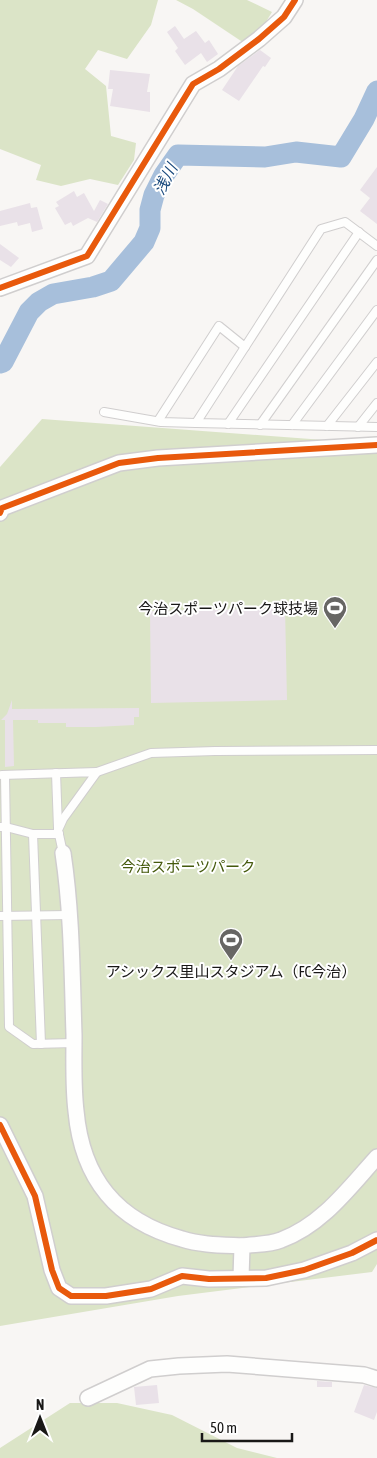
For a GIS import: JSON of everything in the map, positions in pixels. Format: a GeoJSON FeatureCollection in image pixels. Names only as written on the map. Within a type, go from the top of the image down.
{"type":"FeatureCollection","features":[{"type":"Feature","properties":{"kind":"street"},"geometry":{"type":"LineString","coordinates":[[0,288],[87,256],[193,84],[219,69],[259,39],[284,17],[295,0]]}},
{"type":"Feature","properties":{"kind":"street"},"geometry":{"type":"LineString","coordinates":[[0,512],[2,508],[119,463],[158,458],[377,445]]}},
{"type":"Feature","properties":{"kind":"street"},"geometry":{"type":"LineString","coordinates":[[63,853],[69,914],[75,1097],[78,1128],[90,1168],[101,1188],[113,1202],[132,1217],[156,1230],[182,1240],[203,1244],[242,1246],[280,1241],[315,1222],[377,1157]]}},
{"type":"Feature","properties":{"kind":"street"},"geometry":{"type":"LineString","coordinates":[[0,1124],[35,1196],[52,1270],[59,1288],[71,1296],[106,1296],[151,1289],[182,1276],[209,1279],[266,1278],[304,1270],[352,1253],[377,1240]]}},
{"type":"Feature","properties":{"kind":"street"},"geometry":{"type":"LineString","coordinates":[[241,1278],[242,1246]]}},
{"type":"Feature","properties":{"kind":"street"},"geometry":{"type":"LineString","coordinates":[[88,1398],[150,1369],[179,1366],[227,1364],[364,1375],[377,1379]]}},
{"type":"Feature","properties":{"kind":"lane"},"geometry":{"type":"LineString","coordinates":[[196,423],[321,229],[346,222],[377,246]]}},
{"type":"Feature","properties":{"kind":"lane"},"geometry":{"type":"LineString","coordinates":[[228,424],[359,232]]}},
{"type":"Feature","properties":{"kind":"lane"},"geometry":{"type":"LineString","coordinates":[[260,425],[377,260]]}},
{"type":"Feature","properties":{"kind":"lane"},"geometry":{"type":"LineString","coordinates":[[292,425],[377,310]]}},
{"type":"Feature","properties":{"kind":"lane"},"geometry":{"type":"LineString","coordinates":[[158,421],[220,326],[245,346]]}},
{"type":"Feature","properties":{"kind":"lane"},"geometry":{"type":"LineString","coordinates":[[328,426],[377,362]]}},
{"type":"Feature","properties":{"kind":"lane"},"geometry":{"type":"LineString","coordinates":[[358,427],[377,403]]}},
{"type":"Feature","properties":{"kind":"lane"},"geometry":{"type":"LineString","coordinates":[[104,412],[158,421],[377,427]]}},
{"type":"Feature","properties":{"kind":"lane"},"geometry":{"type":"LineString","coordinates":[[9,1027],[4,916],[2,775],[97,772],[151,753],[377,750]]}},
{"type":"Feature","properties":{"kind":"lane"},"geometry":{"type":"LineString","coordinates":[[58,832],[63,819],[97,772]]}},
{"type":"Feature","properties":{"kind":"lane"},"geometry":{"type":"LineString","coordinates":[[56,773],[58,832],[63,853]]}},
{"type":"Feature","properties":{"kind":"lane"},"geometry":{"type":"LineString","coordinates":[[3,827],[33,834],[58,832]]}},
{"type":"Feature","properties":{"kind":"lane"},"geometry":{"type":"LineString","coordinates":[[33,834],[41,1044]]}},
{"type":"Feature","properties":{"kind":"lane"},"geometry":{"type":"LineString","coordinates":[[4,916],[69,914]]}},
{"type":"Feature","properties":{"kind":"lane"},"geometry":{"type":"LineString","coordinates":[[0,1023],[33,1044],[74,1043]]}},
{"type":"Feature","properties":{"kind":"green space"},"geometry":{"type":"Polygon","coordinates":[[[0,0],[158,0],[151,25],[127,59],[98,50],[85,69],[106,86],[111,136],[136,143],[134,160],[118,185],[90,179],[61,186],[36,180],[41,165],[0,149],[0,0]]]}},
{"type":"Feature","properties":{"kind":"green space"},"geometry":{"type":"Polygon","coordinates":[[[176,0],[247,0],[272,12],[264,25],[244,43],[176,0]]]}},
{"type":"Feature","properties":{"kind":"green space","name":"今治スポーツパーク"},"geometry":{"type":"Polygon","coordinates":[[[42,419],[377,444],[377,1264],[372,1272],[178,1296],[0,1326],[0,467],[42,419]]]}},
{"type":"Feature","properties":{"kind":"green space"},"geometry":{"type":"Polygon","coordinates":[[[70,1403],[117,1403],[172,1415],[237,1448],[277,1458],[0,1458],[0,1448],[70,1403]]]}},
{"type":"Feature","properties":{"kind":"building"},"geometry":{"type":"Polygon","coordinates":[[[175,26],[184,39],[196,31],[205,43],[209,40],[218,54],[207,62],[201,53],[185,65],[175,51],[178,48],[167,32],[175,26]]]}},
{"type":"Feature","properties":{"kind":"building"},"geometry":{"type":"Polygon","coordinates":[[[260,50],[271,58],[265,67],[263,66],[239,101],[222,90],[238,66],[260,50]]]}},
{"type":"Feature","properties":{"kind":"building"},"geometry":{"type":"Polygon","coordinates":[[[110,70],[150,74],[147,92],[150,92],[150,112],[110,106],[113,89],[108,89],[110,70]]]}},
{"type":"Feature","properties":{"kind":"building"},"geometry":{"type":"Polygon","coordinates":[[[377,167],[377,224],[360,211],[370,198],[360,190],[377,167]]]}},
{"type":"Feature","properties":{"kind":"building"},"geometry":{"type":"Polygon","coordinates":[[[74,191],[77,197],[84,193],[94,211],[100,200],[108,204],[97,222],[88,218],[73,226],[71,222],[65,225],[55,208],[59,206],[56,202],[74,191]]]}},
{"type":"Feature","properties":{"kind":"building"},"geometry":{"type":"Polygon","coordinates":[[[30,203],[31,208],[37,207],[43,229],[32,232],[30,223],[18,226],[17,222],[0,226],[0,211],[30,203]]]}},
{"type":"Feature","properties":{"kind":"building"},"geometry":{"type":"Polygon","coordinates":[[[0,244],[19,258],[11,267],[0,260],[0,244]]]}},
{"type":"Feature","properties":{"kind":"building"},"geometry":{"type":"Polygon","coordinates":[[[285,608],[287,700],[151,703],[150,611],[285,608]]]}},
{"type":"Feature","properties":{"kind":"building"},"geometry":{"type":"Polygon","coordinates":[[[12,700],[12,709],[139,708],[139,717],[134,717],[134,725],[96,727],[66,727],[66,723],[38,723],[38,720],[13,720],[14,766],[5,767],[5,720],[1,720],[7,714],[12,700]]]}},
{"type":"Feature","properties":{"kind":"building"},"geometry":{"type":"Polygon","coordinates":[[[317,1381],[332,1382],[332,1387],[317,1387],[317,1381]]]}},
{"type":"Feature","properties":{"kind":"building"},"geometry":{"type":"Polygon","coordinates":[[[157,1385],[159,1403],[136,1405],[134,1387],[157,1385]]]}},
{"type":"Feature","properties":{"kind":"building"},"geometry":{"type":"Polygon","coordinates":[[[364,1385],[377,1388],[377,1412],[374,1420],[354,1412],[364,1385]]]}},
{"type":"Feature","properties":{"kind":"waterway","name":"浅川"},"geometry":{"type":"LineString","coordinates":[[0,363],[3,362],[29,312],[39,302],[53,294],[93,287],[111,281],[144,242],[150,228],[150,210],[154,195],[164,175],[178,155],[265,157],[296,152],[341,157],[364,119],[377,91]]}},
{"type":"Feature","properties":{"kind":"cycle path"},"geometry":{"type":"LineString","coordinates":[[0,288],[87,256],[193,84],[219,69],[259,39],[284,17],[295,0]]}},
{"type":"Feature","properties":{"kind":"cycle path"},"geometry":{"type":"LineString","coordinates":[[0,513],[2,508],[119,463],[158,458],[377,445]]}},
{"type":"Feature","properties":{"kind":"cycle path"},"geometry":{"type":"LineString","coordinates":[[0,1125],[35,1196],[52,1270],[59,1288],[71,1296],[106,1296],[151,1289],[182,1276],[209,1279],[266,1278],[304,1270],[352,1253],[377,1240]]}},
{"type":"Feature","properties":{"kind":"place","name":"今治スポーツパーク球技場"},"geometry":{"type":"Point","coordinates":[335,629]}},
{"type":"Feature","properties":{"kind":"place","name":"アシックス里山スタジアム（FC今治）"},"geometry":{"type":"Point","coordinates":[231,961]}}]}
